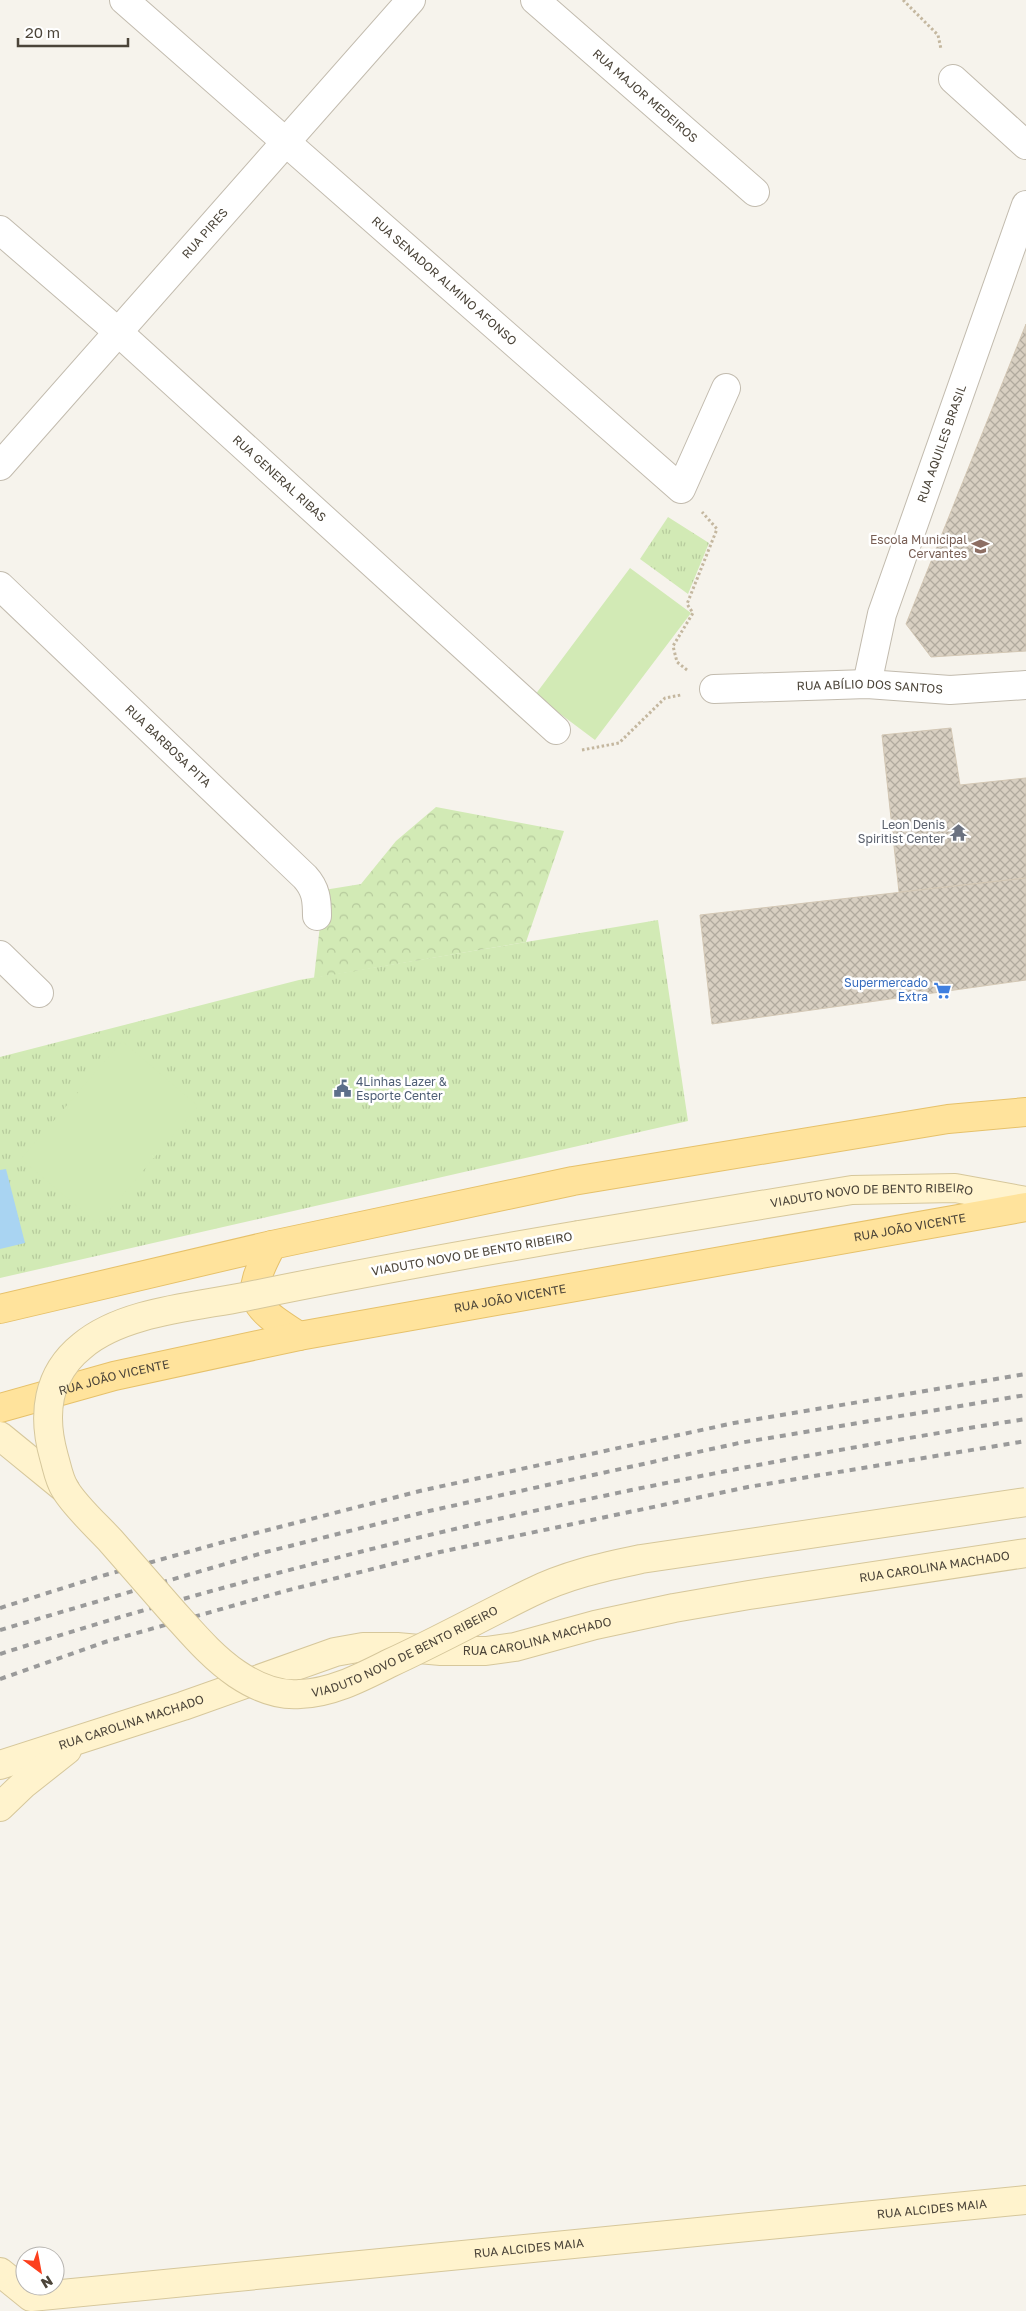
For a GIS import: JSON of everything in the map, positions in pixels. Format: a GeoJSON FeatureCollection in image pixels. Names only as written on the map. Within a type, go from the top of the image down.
{"type":"FeatureCollection","features":[{"type":"Feature","properties":{"kind":"main road"},"geometry":{"type":"LineString","coordinates":[[0,1310],[272,1245],[573,1181],[948,1119],[1026,1112]]}},
{"type":"Feature","properties":{"kind":"main road","name":"VIADUTO NOVO DE BENTO RIBEIRO"},"geometry":{"type":"LineString","coordinates":[[65,1489],[50,1445],[47,1415],[49,1397],[58,1374],[69,1358],[99,1333],[127,1322],[364,1272],[852,1190],[955,1188],[1026,1201]]}},
{"type":"Feature","properties":{"kind":"main road","name":"RUA JOÃO VICENTE"},"geometry":{"type":"LineString","coordinates":[[0,1408],[114,1376],[298,1336],[1026,1206]]}},
{"type":"Feature","properties":{"kind":"main road"},"geometry":{"type":"LineString","coordinates":[[272,1245],[254,1284],[256,1300],[268,1315],[298,1336]]}},
{"type":"Feature","properties":{"kind":"main road","name":"VIADUTO NOVO DE BENTO RIBEIRO"},"geometry":{"type":"LineString","coordinates":[[0,1436],[65,1489],[198,1639],[223,1663],[237,1674],[260,1686],[273,1691],[301,1694],[335,1688],[354,1680],[455,1633],[548,1585],[597,1568],[641,1559],[1026,1502]]}},
{"type":"Feature","properties":{"kind":"main road","name":"RUA CAROLINA MACHADO"},"geometry":{"type":"LineString","coordinates":[[0,1765],[183,1706],[335,1652],[363,1647],[486,1651],[515,1647],[595,1625],[674,1608],[1026,1553]]}},
{"type":"Feature","properties":{"kind":"main road"},"geometry":{"type":"LineString","coordinates":[[0,1807],[53,1760],[87,1737]]}},
{"type":"Feature","properties":{"kind":"main road","name":"RUA ALCIDES MAIA"},"geometry":{"type":"LineString","coordinates":[[40,2304],[1026,2200]]}},
{"type":"Feature","properties":{"kind":"main road"},"geometry":{"type":"LineString","coordinates":[[0,2272],[40,2304]]}},
{"type":"Feature","properties":{"kind":"street","name":"RUA SENADOR ALMINO AFONSO"},"geometry":{"type":"LineString","coordinates":[[124,0],[681,489]]}},
{"type":"Feature","properties":{"kind":"street","name":"RUA PIRES"},"geometry":{"type":"LineString","coordinates":[[0,466],[117,331],[411,0]]}},
{"type":"Feature","properties":{"kind":"street","name":"RUA MAJOR MEDEIROS"},"geometry":{"type":"LineString","coordinates":[[535,0],[755,192]]}},
{"type":"Feature","properties":{"kind":"street"},"geometry":{"type":"LineString","coordinates":[[953,79],[1026,145]]}},
{"type":"Feature","properties":{"kind":"street","name":"RUA AQUILES BRASIL"},"geometry":{"type":"LineString","coordinates":[[867,684],[882,614],[1026,205]]}},
{"type":"Feature","properties":{"kind":"street","name":"RUA GENERAL RIBAS"},"geometry":{"type":"LineString","coordinates":[[0,230],[117,331],[556,730]]}},
{"type":"Feature","properties":{"kind":"street"},"geometry":{"type":"LineString","coordinates":[[681,489],[726,388]]}},
{"type":"Feature","properties":{"kind":"street","name":"RUA BARBOSA PITA"},"geometry":{"type":"LineString","coordinates":[[0,586],[305,877],[312,885],[317,900],[317,916]]}},
{"type":"Feature","properties":{"kind":"street","name":"RUA ABÍLIO DOS SANTOS"},"geometry":{"type":"LineString","coordinates":[[714,689],[867,684],[950,690],[1026,685]]}},
{"type":"Feature","properties":{"kind":"street"},"geometry":{"type":"LineString","coordinates":[[0,955],[39,993]]}},
{"type":"Feature","properties":{"kind":"path"},"geometry":{"type":"LineString","coordinates":[[902,0],[938,35],[944,62],[953,79]]}},
{"type":"Feature","properties":{"kind":"path"},"geometry":{"type":"LineString","coordinates":[[681,489],[717,528],[687,604],[693,612],[673,646],[677,662],[714,689]]}},
{"type":"Feature","properties":{"kind":"path"},"geometry":{"type":"LineString","coordinates":[[556,730],[578,750],[619,743],[665,698],[714,689]]}},
{"type":"Feature","properties":{"kind":"green space"},"geometry":{"type":"Polygon","coordinates":[[[668,517],[709,543],[688,594],[640,559],[668,517]]]}},
{"type":"Feature","properties":{"kind":"green space"},"geometry":{"type":"Polygon","coordinates":[[[630,568],[691,613],[595,740],[535,695],[630,568]]]}},
{"type":"Feature","properties":{"kind":"green space"},"geometry":{"type":"Polygon","coordinates":[[[436,807],[564,831],[526,942],[314,978],[324,890],[361,884],[396,841],[436,807]]]}},
{"type":"Feature","properties":{"kind":"green space","name":"4Linhas Lazer & Esporte Center"},"geometry":{"type":"Polygon","coordinates":[[[658,920],[688,1121],[0,1278],[0,1057],[299,980],[658,920]]]}},
{"type":"Feature","properties":{"kind":"green space"},"geometry":{"type":"Polygon","coordinates":[[[122,1041],[198,1106],[98,1224],[21,1159],[122,1041]]]}},
{"type":"Feature","properties":{"kind":"water"},"geometry":{"type":"Polygon","coordinates":[[[6,1169],[25,1243],[0,1249],[0,1170],[6,1169]]]}},
{"type":"Feature","properties":{"kind":"building","name":"Escola Municipal Cervantes"},"geometry":{"type":"Polygon","coordinates":[[[1026,324],[1026,651],[931,657],[906,624],[1026,324]]]}},
{"type":"Feature","properties":{"kind":"building","name":"Leon Denis Spiritist Center"},"geometry":{"type":"Polygon","coordinates":[[[951,728],[960,785],[1026,778],[1026,878],[899,892],[882,735],[951,728]]]}},
{"type":"Feature","properties":{"kind":"building"},"geometry":{"type":"Polygon","coordinates":[[[1026,878],[1026,980],[712,1024],[700,915],[1026,878]]]}},
{"type":"Feature","properties":{"kind":"railway"},"geometry":{"type":"LineString","coordinates":[[0,1608],[98,1577],[256,1533],[424,1490],[734,1423],[1026,1374]]}},
{"type":"Feature","properties":{"kind":"railway"},"geometry":{"type":"LineString","coordinates":[[0,1630],[266,1552],[429,1511],[739,1443],[1026,1395]]}},
{"type":"Feature","properties":{"kind":"railway"},"geometry":{"type":"LineString","coordinates":[[0,1654],[126,1615],[253,1580],[380,1547],[509,1517],[766,1463],[1026,1419]]}},
{"type":"Feature","properties":{"kind":"railway"},"geometry":{"type":"LineString","coordinates":[[0,1679],[105,1642],[285,1591],[440,1552],[748,1487],[1026,1441]]}},
{"type":"Feature","properties":{"kind":"place","name":"Escola Municipal Cervantes"},"geometry":{"type":"Point","coordinates":[981,547]}},
{"type":"Feature","properties":{"kind":"place","name":"Leon Denis Spiritist Center"},"geometry":{"type":"Point","coordinates":[959,832]}},
{"type":"Feature","properties":{"kind":"place","name":"Supermercado Extra"},"geometry":{"type":"Point","coordinates":[942,990]}},
{"type":"Feature","properties":{"kind":"place","name":"4Linhas Lazer & Esporte Center"},"geometry":{"type":"Point","coordinates":[342,1089]}}]}
